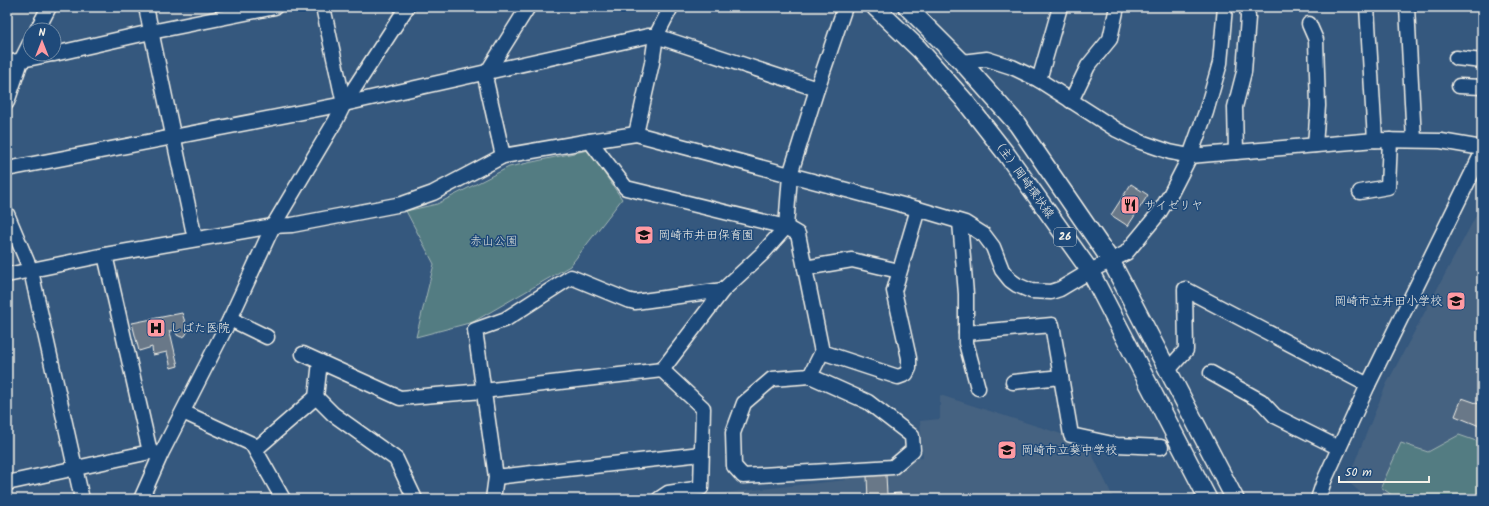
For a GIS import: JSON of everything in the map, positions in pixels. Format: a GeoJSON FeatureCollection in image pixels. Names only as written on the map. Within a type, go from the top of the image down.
{"type":"FeatureCollection","features":[{"type":"Feature","properties":{"kind":"main road","name":"（主）岡崎環状線"},"geometry":{"type":"LineString","coordinates":[[875,7],[919,49],[964,100],[1007,155],[1090,272],[1208,499]]}},
{"type":"Feature","properties":{"kind":"main road","name":"（主）岡崎環状線"},"geometry":{"type":"LineString","coordinates":[[907,7],[962,62],[1017,124],[1111,261],[1235,499]]}},
{"type":"Feature","properties":{"kind":"street"},"geometry":{"type":"LineString","coordinates":[[41,22],[49,7]]}},
{"type":"Feature","properties":{"kind":"street"},"geometry":{"type":"LineString","coordinates":[[146,7],[195,239]]}},
{"type":"Feature","properties":{"kind":"street"},"geometry":{"type":"LineString","coordinates":[[62,52],[275,7]]}},
{"type":"Feature","properties":{"kind":"street"},"geometry":{"type":"LineString","coordinates":[[323,7],[344,104]]}},
{"type":"Feature","properties":{"kind":"street"},"geometry":{"type":"LineString","coordinates":[[141,499],[156,453],[183,412],[230,319],[273,226],[344,104],[406,7]]}},
{"type":"Feature","properties":{"kind":"street"},"geometry":{"type":"LineString","coordinates":[[503,156],[486,81],[488,71],[528,7]]}},
{"type":"Feature","properties":{"kind":"street"},"geometry":{"type":"LineString","coordinates":[[636,134],[652,63],[656,36],[671,7]]}},
{"type":"Feature","properties":{"kind":"street"},"geometry":{"type":"LineString","coordinates":[[303,354],[400,398],[483,391],[662,370],[723,290],[762,254],[786,227],[790,175],[817,88],[845,7]]}},
{"type":"Feature","properties":{"kind":"street"},"geometry":{"type":"LineString","coordinates":[[1039,80],[1060,7]]}},
{"type":"Feature","properties":{"kind":"street"},"geometry":{"type":"LineString","coordinates":[[1071,101],[1088,66],[1110,39],[1117,7]]}},
{"type":"Feature","properties":{"kind":"street"},"geometry":{"type":"LineString","coordinates":[[7,275],[195,239],[273,226],[292,226],[402,204],[433,193],[503,156],[636,134],[918,209],[965,223],[984,235],[993,247],[1002,270],[1010,280],[1031,291],[1051,292],[1074,282],[1090,272],[1126,254],[1159,213],[1170,195],[1190,156],[1206,112],[1220,62],[1225,7]]}},
{"type":"Feature","properties":{"kind":"street"},"geometry":{"type":"LineString","coordinates":[[1236,152],[1235,107],[1244,72],[1248,17],[1246,7]]}},
{"type":"Feature","properties":{"kind":"street"},"geometry":{"type":"LineString","coordinates":[[1368,7],[1375,140]]}},
{"type":"Feature","properties":{"kind":"street"},"geometry":{"type":"LineString","coordinates":[[1407,7],[1414,140]]}},
{"type":"Feature","properties":{"kind":"street"},"geometry":{"type":"LineString","coordinates":[[1309,24],[1316,40],[1318,106],[1315,145]]}},
{"type":"Feature","properties":{"kind":"street"},"geometry":{"type":"LineString","coordinates":[[7,169],[344,104],[648,36],[656,36],[817,88]]}},
{"type":"Feature","properties":{"kind":"street"},"geometry":{"type":"LineString","coordinates":[[7,102],[14,62],[22,52]]}},
{"type":"Feature","properties":{"kind":"street"},"geometry":{"type":"LineString","coordinates":[[1456,58],[1482,61]]}},
{"type":"Feature","properties":{"kind":"street"},"geometry":{"type":"LineString","coordinates":[[962,62],[987,59],[1012,66],[1039,80],[1117,130],[1141,142],[1170,152],[1190,156],[1375,140],[1441,141],[1482,148]]}},
{"type":"Feature","properties":{"kind":"street"},"geometry":{"type":"LineString","coordinates":[[1459,86],[1482,87]]}},
{"type":"Feature","properties":{"kind":"street"},"geometry":{"type":"LineString","coordinates":[[1360,192],[1388,187],[1390,140]]}},
{"type":"Feature","properties":{"kind":"street"},"geometry":{"type":"LineString","coordinates":[[590,141],[626,188],[786,227],[798,234],[822,352],[810,376]]}},
{"type":"Feature","properties":{"kind":"street"},"geometry":{"type":"LineString","coordinates":[[1318,499],[1324,481],[1368,385],[1482,153]]}},
{"type":"Feature","properties":{"kind":"street"},"geometry":{"type":"LineString","coordinates":[[822,352],[898,377],[906,374],[909,368],[909,358],[894,290],[918,209]]}},
{"type":"Feature","properties":{"kind":"street"},"geometry":{"type":"LineString","coordinates":[[7,214],[31,271],[82,499]]}},
{"type":"Feature","properties":{"kind":"street"},"geometry":{"type":"LineString","coordinates":[[960,222],[966,294],[966,343],[978,388]]}},
{"type":"Feature","properties":{"kind":"street"},"geometry":{"type":"LineString","coordinates":[[106,255],[156,453]]}},
{"type":"Feature","properties":{"kind":"street"},"geometry":{"type":"LineString","coordinates":[[805,268],[852,260],[899,271]]}},
{"type":"Feature","properties":{"kind":"street"},"geometry":{"type":"LineString","coordinates":[[493,499],[496,477],[475,330],[506,319],[571,276],[634,302],[723,290]]}},
{"type":"Feature","properties":{"kind":"street"},"geometry":{"type":"LineString","coordinates":[[1168,370],[1186,350],[1185,289],[1368,385]]}},
{"type":"Feature","properties":{"kind":"street"},"geometry":{"type":"LineString","coordinates":[[230,319],[267,337]]}},
{"type":"Feature","properties":{"kind":"street"},"geometry":{"type":"LineString","coordinates":[[966,333],[1052,325],[1071,435],[1117,445],[1161,447]]}},
{"type":"Feature","properties":{"kind":"street"},"geometry":{"type":"LineString","coordinates":[[256,449],[316,397],[320,362]]}},
{"type":"Feature","properties":{"kind":"street"},"geometry":{"type":"LineString","coordinates":[[659,499],[668,494],[701,488],[703,408],[662,370]]}},
{"type":"Feature","properties":{"kind":"street"},"geometry":{"type":"LineString","coordinates":[[1211,373],[1261,401],[1275,416],[1339,448]]}},
{"type":"Feature","properties":{"kind":"street"},"geometry":{"type":"LineString","coordinates":[[810,376],[868,402],[912,436],[913,450],[893,467],[743,476],[734,466],[733,433],[744,403],[772,379],[810,376]]}},
{"type":"Feature","properties":{"kind":"street"},"geometry":{"type":"LineString","coordinates":[[1013,382],[1061,377]]}},
{"type":"Feature","properties":{"kind":"street"},"geometry":{"type":"LineString","coordinates":[[316,397],[333,414],[396,460],[415,499]]}},
{"type":"Feature","properties":{"kind":"street"},"geometry":{"type":"LineString","coordinates":[[183,412],[252,444],[283,499]]}},
{"type":"Feature","properties":{"kind":"street"},"geometry":{"type":"LineString","coordinates":[[7,483],[156,453]]}},
{"type":"Feature","properties":{"kind":"street"},"geometry":{"type":"LineString","coordinates":[[496,477],[701,454]]}},
{"type":"Feature","properties":{"kind":"shaded area","name":"岡崎市立井田小学校"},"geometry":{"type":"Polygon","coordinates":[[[1477,214],[1482,217],[1482,499],[1368,499],[1347,481],[1386,385],[1477,214]]]}},
{"type":"Feature","properties":{"kind":"shaded area","name":"岡崎市立葵中学校"},"geometry":{"type":"Polygon","coordinates":[[[940,395],[1086,442],[1114,499],[697,499],[696,496],[846,480],[847,464],[923,458],[920,421],[940,419],[940,395]]]}},
{"type":"Feature","properties":{"kind":"green space","name":"赤山公園"},"geometry":{"type":"Polygon","coordinates":[[[588,150],[622,199],[570,266],[473,322],[416,337],[434,264],[406,211],[437,204],[509,167],[588,150]]]}},
{"type":"Feature","properties":{"kind":"green space"},"geometry":{"type":"Polygon","coordinates":[[[1459,435],[1482,443],[1482,499],[1397,499],[1381,487],[1401,443],[1428,452],[1459,435]]]}},
{"type":"Feature","properties":{"kind":"building"},"geometry":{"type":"Polygon","coordinates":[[[1131,184],[1148,195],[1128,226],[1111,215],[1131,184]]]}},
{"type":"Feature","properties":{"kind":"building"},"geometry":{"type":"Polygon","coordinates":[[[182,313],[188,331],[185,336],[181,337],[177,335],[176,330],[169,331],[178,366],[171,368],[167,352],[153,355],[152,347],[139,351],[132,323],[182,313]]]}},
{"type":"Feature","properties":{"kind":"building"},"geometry":{"type":"Polygon","coordinates":[[[1462,398],[1482,405],[1482,427],[1455,416],[1462,398]]]}},
{"type":"Feature","properties":{"kind":"building"},"geometry":{"type":"Polygon","coordinates":[[[886,475],[887,494],[901,493],[901,499],[868,499],[867,476],[886,475]]]}},
{"type":"Feature","properties":{"kind":"building"},"geometry":{"type":"Polygon","coordinates":[[[1020,496],[1020,499],[973,499],[1020,496]]]}},
{"type":"Feature","properties":{"kind":"place","name":"サイゼリヤ"},"geometry":{"type":"Point","coordinates":[1130,205]}},
{"type":"Feature","properties":{"kind":"place","name":"岡崎市井田保育園"},"geometry":{"type":"Point","coordinates":[644,235]}},
{"type":"Feature","properties":{"kind":"place","name":"岡崎市立井田小学校"},"geometry":{"type":"Point","coordinates":[1456,301]}},
{"type":"Feature","properties":{"kind":"place","name":"しばた医院"},"geometry":{"type":"Point","coordinates":[156,328]}},
{"type":"Feature","properties":{"kind":"place","name":"岡崎市立葵中学校"},"geometry":{"type":"Point","coordinates":[1007,450]}}]}
